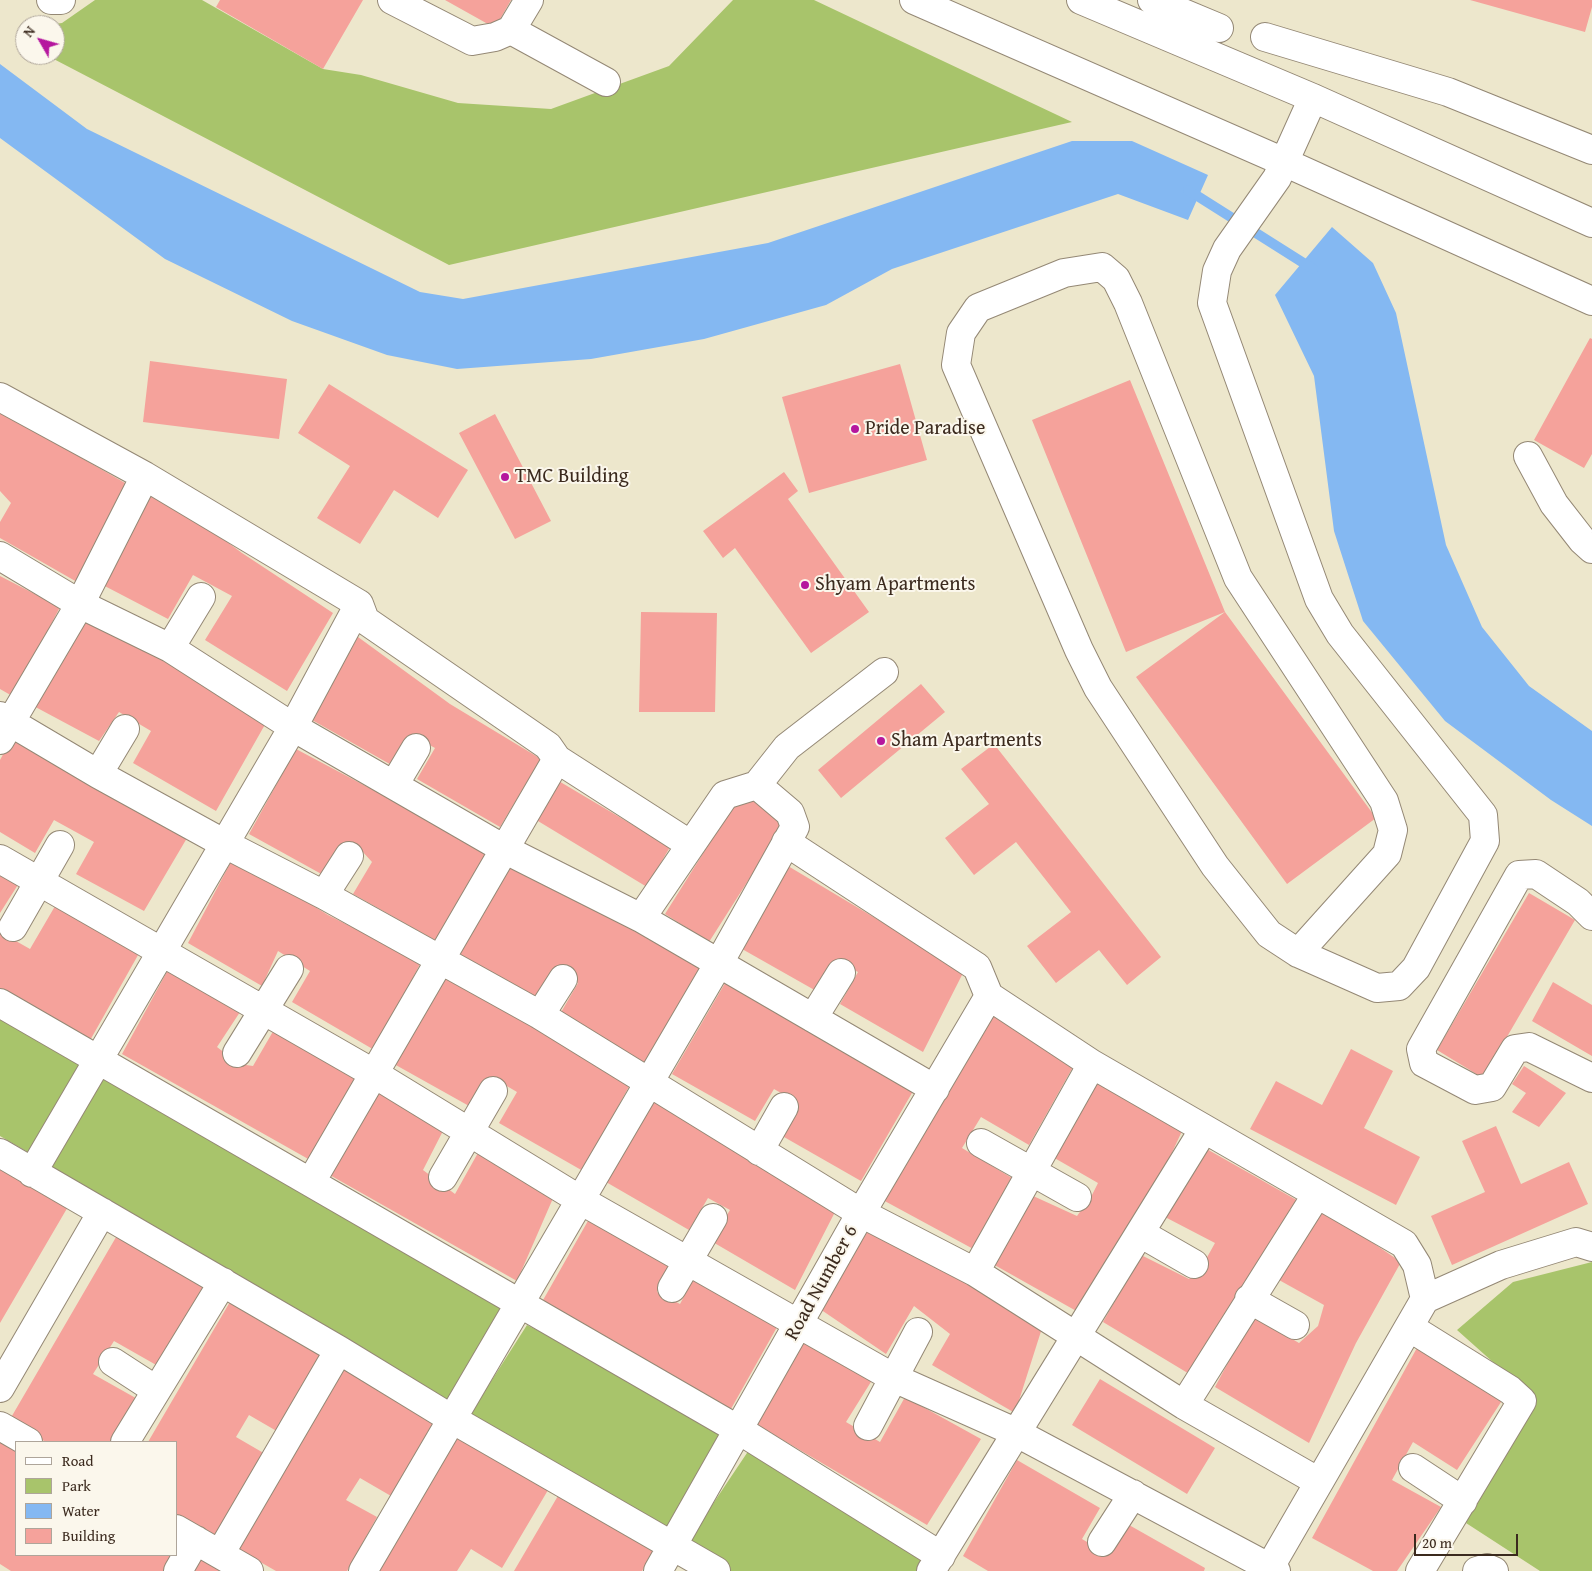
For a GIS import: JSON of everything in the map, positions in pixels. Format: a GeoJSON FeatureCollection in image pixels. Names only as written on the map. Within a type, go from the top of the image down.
{"type":"FeatureCollection","features":[{"type":"Feature","properties":{"kind":"street"},"geometry":{"type":"LineString","coordinates":[[50,0],[61,0]]}},
{"type":"Feature","properties":{"kind":"street"},"geometry":{"type":"LineString","coordinates":[[392,0],[472,42],[495,37],[511,30],[529,0]]}},
{"type":"Feature","properties":{"kind":"street"},"geometry":{"type":"LineString","coordinates":[[914,0],[1281,170],[1592,301]]}},
{"type":"Feature","properties":{"kind":"street"},"geometry":{"type":"LineString","coordinates":[[1081,0],[1313,98],[1592,223]]}},
{"type":"Feature","properties":{"kind":"street"},"geometry":{"type":"LineString","coordinates":[[1152,0],[1219,28]]}},
{"type":"Feature","properties":{"kind":"street"},"geometry":{"type":"LineString","coordinates":[[511,30],[606,82]]}},
{"type":"Feature","properties":{"kind":"street"},"geometry":{"type":"LineString","coordinates":[[1266,37],[1448,92],[1592,150]]}},
{"type":"Feature","properties":{"kind":"street"},"geometry":{"type":"LineString","coordinates":[[1298,953],[1387,854],[1393,830],[1384,800],[1238,578],[1128,303],[1116,279],[1102,267],[1064,273],[978,308],[960,333],[956,365],[1079,650],[1098,688],[1215,866],[1269,934],[1298,953],[1377,988],[1399,986],[1416,968],[1485,841],[1483,815],[1340,634],[1319,599],[1212,303],[1217,271],[1227,249],[1281,170],[1313,98]]}},
{"type":"Feature","properties":{"kind":"street"},"geometry":{"type":"LineString","coordinates":[[0,397],[146,476],[358,604],[365,620],[548,746],[557,759],[690,845]]}},
{"type":"Feature","properties":{"kind":"street"},"geometry":{"type":"LineString","coordinates":[[1528,456],[1554,504],[1582,540],[1592,549]]}},
{"type":"Feature","properties":{"kind":"street"},"geometry":{"type":"LineString","coordinates":[[146,476],[80,604],[4,726],[324,895],[540,1015],[647,1083],[861,1213],[975,1272],[1184,1405],[1319,1482]]}},
{"type":"Feature","properties":{"kind":"street"},"geometry":{"type":"LineString","coordinates":[[0,556],[80,604],[170,648],[293,727],[506,850],[641,918],[935,1089]]}},
{"type":"Feature","properties":{"kind":"street"},"geometry":{"type":"LineString","coordinates":[[170,648],[200,597]]}},
{"type":"Feature","properties":{"kind":"street"},"geometry":{"type":"LineString","coordinates":[[32,1172],[293,727],[358,604]]}},
{"type":"Feature","properties":{"kind":"street"},"geometry":{"type":"LineString","coordinates":[[641,918],[725,795],[757,785],[787,747],[884,672]]}},
{"type":"Feature","properties":{"kind":"street"},"geometry":{"type":"LineString","coordinates":[[98,774],[125,729]]}},
{"type":"Feature","properties":{"kind":"street"},"geometry":{"type":"LineString","coordinates":[[394,785],[416,748]]}},
{"type":"Feature","properties":{"kind":"street"},"geometry":{"type":"LineString","coordinates":[[311,1182],[438,960],[506,850],[557,759]]}},
{"type":"Feature","properties":{"kind":"street"},"geometry":{"type":"LineString","coordinates":[[363,1571],[582,1201],[647,1083],[719,963],[795,827],[790,813],[757,785]]}},
{"type":"Feature","properties":{"kind":"street"},"geometry":{"type":"LineString","coordinates":[[786,842],[977,967],[989,996],[1092,1064],[1404,1244],[1417,1264],[1425,1299]]}},
{"type":"Feature","properties":{"kind":"street"},"geometry":{"type":"LineString","coordinates":[[13,927],[60,845]]}},
{"type":"Feature","properties":{"kind":"street"},"geometry":{"type":"LineString","coordinates":[[324,895],[349,856]]}},
{"type":"Feature","properties":{"kind":"street"},"geometry":{"type":"LineString","coordinates":[[0,859],[374,1073],[582,1201],[894,1378],[1015,1432],[1273,1569],[1319,1482],[1425,1299],[1500,1265],[1576,1242],[1592,1247]]}},
{"type":"Feature","properties":{"kind":"street"},"geometry":{"type":"LineString","coordinates":[[1592,916],[1578,902],[1536,874],[1519,875],[1421,1049],[1424,1063],[1475,1090],[1492,1087],[1516,1050],[1529,1047],[1592,1078]]}},
{"type":"Feature","properties":{"kind":"street"},"geometry":{"type":"LineString","coordinates":[[237,1053],[289,970]]}},
{"type":"Feature","properties":{"kind":"street"},"geometry":{"type":"LineString","coordinates":[[813,1018],[841,974]]}},
{"type":"Feature","properties":{"kind":"street"},"geometry":{"type":"LineString","coordinates":[[540,1015],[563,979]]}},
{"type":"Feature","properties":{"kind":"street","name":"Road Number 6"},"geometry":{"type":"LineString","coordinates":[[658,1571],[861,1213],[989,996]]}},
{"type":"Feature","properties":{"kind":"street"},"geometry":{"type":"LineString","coordinates":[[0,1003],[98,1062],[311,1182],[739,1430],[936,1564],[1074,1336],[1204,1129]]}},
{"type":"Feature","properties":{"kind":"street"},"geometry":{"type":"LineString","coordinates":[[975,1272],[1092,1064]]}},
{"type":"Feature","properties":{"kind":"street"},"geometry":{"type":"LineString","coordinates":[[443,1178],[493,1091]]}},
{"type":"Feature","properties":{"kind":"street"},"geometry":{"type":"LineString","coordinates":[[759,1151],[784,1107]]}},
{"type":"Feature","properties":{"kind":"street"},"geometry":{"type":"LineString","coordinates":[[981,1143],[1077,1197]]}},
{"type":"Feature","properties":{"kind":"street"},"geometry":{"type":"LineString","coordinates":[[0,1153],[339,1350],[452,1419],[716,1571]]}},
{"type":"Feature","properties":{"kind":"street"},"geometry":{"type":"LineString","coordinates":[[1184,1405],[1249,1299],[1317,1194]]}},
{"type":"Feature","properties":{"kind":"street"},"geometry":{"type":"LineString","coordinates":[[0,1388],[102,1212]]}},
{"type":"Feature","properties":{"kind":"street"},"geometry":{"type":"LineString","coordinates":[[672,1288],[713,1218]]}},
{"type":"Feature","properties":{"kind":"street"},"geometry":{"type":"LineString","coordinates":[[1140,1233],[1194,1264]]}},
{"type":"Feature","properties":{"kind":"street"},"geometry":{"type":"LineString","coordinates":[[126,1441],[222,1282]]}},
{"type":"Feature","properties":{"kind":"street"},"geometry":{"type":"LineString","coordinates":[[1249,1299],[1295,1325]]}},
{"type":"Feature","properties":{"kind":"street"},"geometry":{"type":"LineString","coordinates":[[1409,1327],[1510,1390],[1522,1401],[1420,1571]]}},
{"type":"Feature","properties":{"kind":"street"},"geometry":{"type":"LineString","coordinates":[[868,1426],[918,1332]]}},
{"type":"Feature","properties":{"kind":"street"},"geometry":{"type":"LineString","coordinates":[[220,1554],[339,1350]]}},
{"type":"Feature","properties":{"kind":"street"},"geometry":{"type":"LineString","coordinates":[[113,1362],[156,1390]]}},
{"type":"Feature","properties":{"kind":"street"},"geometry":{"type":"LineString","coordinates":[[0,1426],[26,1441]]}},
{"type":"Feature","properties":{"kind":"street"},"geometry":{"type":"LineString","coordinates":[[1413,1468],[1463,1501]]}},
{"type":"Feature","properties":{"kind":"street"},"geometry":{"type":"LineString","coordinates":[[1102,1542],[1133,1494]]}},
{"type":"Feature","properties":{"kind":"street"},"geometry":{"type":"LineString","coordinates":[[178,1571],[186,1535],[249,1571]]}},
{"type":"Feature","properties":{"kind":"street"},"geometry":{"type":"LineString","coordinates":[[1477,1571],[1488,1568],[1494,1571]]}},
{"type":"Feature","properties":{"kind":"green space"},"geometry":{"type":"Polygon","coordinates":[[[95,0],[202,0],[323,69],[361,75],[458,103],[551,109],[669,66],[733,0],[814,0],[1072,122],[449,265],[65,65],[65,21],[95,0]]]}},
{"type":"Feature","properties":{"kind":"green space"},"geometry":{"type":"Polygon","coordinates":[[[0,1017],[88,1070],[33,1155],[0,1136],[0,1017]]]}},
{"type":"Feature","properties":{"kind":"green space"},"geometry":{"type":"Polygon","coordinates":[[[103,1073],[511,1306],[448,1410],[50,1168],[103,1073]]]}},
{"type":"Feature","properties":{"kind":"green space"},"geometry":{"type":"Polygon","coordinates":[[[1592,1262],[1592,1571],[1540,1571],[1466,1523],[1531,1396],[1457,1330],[1513,1282],[1592,1262]]]}},
{"type":"Feature","properties":{"kind":"green space"},"geometry":{"type":"Polygon","coordinates":[[[527,1325],[730,1427],[669,1533],[467,1419],[527,1325]]]}},
{"type":"Feature","properties":{"kind":"green space"},"geometry":{"type":"Polygon","coordinates":[[[753,1444],[929,1556],[919,1571],[731,1571],[686,1544],[753,1444]]]}},
{"type":"Feature","properties":{"kind":"water"},"geometry":{"type":"Polygon","coordinates":[[[0,64],[87,129],[420,292],[463,299],[768,243],[1072,141],[1132,141],[1208,175],[1188,220],[1118,194],[892,269],[826,305],[704,339],[591,359],[457,369],[387,355],[292,321],[165,259],[0,138],[0,64]]]}},
{"type":"Feature","properties":{"kind":"water"},"geometry":{"type":"Polygon","coordinates":[[[1332,227],[1373,263],[1396,313],[1446,545],[1482,627],[1529,686],[1592,731],[1592,826],[1551,800],[1445,721],[1363,621],[1334,531],[1314,376],[1275,295],[1332,227]]]}},
{"type":"Feature","properties":{"kind":"building"},"geometry":{"type":"Polygon","coordinates":[[[220,0],[363,0],[323,69],[216,7],[220,0]]]}},
{"type":"Feature","properties":{"kind":"building"},"geometry":{"type":"Polygon","coordinates":[[[445,0],[511,0],[495,28],[445,0]]]}},
{"type":"Feature","properties":{"kind":"building"},"geometry":{"type":"Polygon","coordinates":[[[1470,0],[1592,0],[1592,7],[1585,32],[1470,0]]]}},
{"type":"Feature","properties":{"kind":"building"},"geometry":{"type":"Polygon","coordinates":[[[1590,338],[1592,339],[1592,454],[1584,468],[1534,440],[1590,338]]]}},
{"type":"Feature","properties":{"kind":"building"},"geometry":{"type":"Polygon","coordinates":[[[150,361],[287,379],[279,439],[143,422],[150,361]]]}},
{"type":"Feature","properties":{"kind":"building","name":"Pride Paradise"},"geometry":{"type":"Polygon","coordinates":[[[900,364],[927,460],[809,493],[782,397],[900,364]]]}},
{"type":"Feature","properties":{"kind":"building"},"geometry":{"type":"Polygon","coordinates":[[[1130,380],[1225,612],[1126,652],[1032,420],[1130,380]]]}},
{"type":"Feature","properties":{"kind":"building"},"geometry":{"type":"Polygon","coordinates":[[[329,384],[468,470],[438,518],[394,490],[360,544],[317,518],[350,466],[298,433],[329,384]]]}},
{"type":"Feature","properties":{"kind":"building"},"geometry":{"type":"Polygon","coordinates":[[[0,411],[132,487],[77,582],[0,538],[0,522],[11,503],[0,491],[0,411]]]}},
{"type":"Feature","properties":{"kind":"building","name":"TMC Building"},"geometry":{"type":"Polygon","coordinates":[[[495,414],[551,521],[515,539],[459,433],[495,414]]]}},
{"type":"Feature","properties":{"kind":"building","name":"Shyam Apartments"},"geometry":{"type":"Polygon","coordinates":[[[784,472],[798,491],[788,499],[869,612],[811,653],[735,548],[723,558],[703,531],[784,472]]]}},
{"type":"Feature","properties":{"kind":"building"},"geometry":{"type":"Polygon","coordinates":[[[153,487],[242,553],[333,613],[287,691],[205,640],[232,596],[193,575],[168,619],[99,583],[153,487]]]}},
{"type":"Feature","properties":{"kind":"building"},"geometry":{"type":"Polygon","coordinates":[[[0,576],[60,607],[14,697],[0,689],[0,576]]]}},
{"type":"Feature","properties":{"kind":"building"},"geometry":{"type":"Polygon","coordinates":[[[83,608],[267,721],[216,811],[133,763],[151,731],[119,712],[99,741],[28,703],[83,608]]]}},
{"type":"Feature","properties":{"kind":"building"},"geometry":{"type":"Polygon","coordinates":[[[641,612],[717,613],[715,712],[639,712],[641,612]]]}},
{"type":"Feature","properties":{"kind":"building"},"geometry":{"type":"Polygon","coordinates":[[[1225,612],[1376,818],[1287,884],[1136,677],[1225,612]]]}},
{"type":"Feature","properties":{"kind":"building"},"geometry":{"type":"Polygon","coordinates":[[[358,637],[450,704],[541,759],[500,827],[417,779],[435,748],[413,736],[395,767],[312,720],[358,637]]]}},
{"type":"Feature","properties":{"kind":"building","name":"Sham Apartments"},"geometry":{"type":"Polygon","coordinates":[[[921,684],[945,712],[841,798],[818,770],[921,684]]]}},
{"type":"Feature","properties":{"kind":"building"},"geometry":{"type":"Polygon","coordinates":[[[13,736],[187,838],[144,911],[76,874],[94,842],[54,820],[35,853],[0,832],[0,760],[13,736]]]}},
{"type":"Feature","properties":{"kind":"building"},"geometry":{"type":"Polygon","coordinates":[[[994,744],[1161,957],[1127,985],[1099,950],[1056,983],[1027,946],[1071,912],[1016,842],[974,875],[945,838],[989,804],[961,769],[994,744]]]}},
{"type":"Feature","properties":{"kind":"building"},"geometry":{"type":"Polygon","coordinates":[[[296,749],[392,800],[493,846],[438,942],[353,894],[372,862],[362,851],[342,843],[325,876],[249,834],[296,749]]]}},
{"type":"Feature","properties":{"kind":"building"},"geometry":{"type":"Polygon","coordinates":[[[557,780],[670,847],[647,887],[533,818],[557,780]]]}},
{"type":"Feature","properties":{"kind":"building"},"geometry":{"type":"Polygon","coordinates":[[[741,793],[786,821],[709,942],[665,914],[741,793]]]}},
{"type":"Feature","properties":{"kind":"building"},"geometry":{"type":"Polygon","coordinates":[[[234,856],[328,915],[421,962],[376,1051],[292,1002],[310,971],[278,951],[262,986],[188,943],[234,856]]]}},
{"type":"Feature","properties":{"kind":"building"},"geometry":{"type":"Polygon","coordinates":[[[511,859],[700,967],[644,1063],[560,1014],[578,983],[557,971],[539,1002],[456,955],[511,859]]]}},
{"type":"Feature","properties":{"kind":"building"},"geometry":{"type":"Polygon","coordinates":[[[788,866],[964,971],[923,1052],[840,1004],[858,972],[836,961],[818,992],[735,945],[788,866]]]}},
{"type":"Feature","properties":{"kind":"building"},"geometry":{"type":"Polygon","coordinates":[[[0,868],[21,880],[0,913],[0,868]]]}},
{"type":"Feature","properties":{"kind":"building"},"geometry":{"type":"Polygon","coordinates":[[[1529,893],[1575,920],[1483,1078],[1437,1050],[1529,893]]]}},
{"type":"Feature","properties":{"kind":"building"},"geometry":{"type":"Polygon","coordinates":[[[58,901],[142,948],[88,1044],[0,994],[0,932],[30,949],[58,901]]]}},
{"type":"Feature","properties":{"kind":"building"},"geometry":{"type":"Polygon","coordinates":[[[169,968],[240,1012],[217,1047],[239,1064],[253,1066],[275,1028],[357,1075],[310,1160],[122,1054],[169,968]]]}},
{"type":"Feature","properties":{"kind":"building"},"geometry":{"type":"Polygon","coordinates":[[[449,968],[632,1081],[583,1171],[499,1123],[517,1092],[495,1079],[478,1111],[394,1064],[449,968]]]}},
{"type":"Feature","properties":{"kind":"building"},"geometry":{"type":"Polygon","coordinates":[[[728,978],[916,1086],[861,1181],[777,1133],[795,1101],[774,1089],[755,1121],[672,1074],[728,978]]]}},
{"type":"Feature","properties":{"kind":"building"},"geometry":{"type":"Polygon","coordinates":[[[1553,982],[1592,1005],[1592,1056],[1532,1021],[1553,982]]]}},
{"type":"Feature","properties":{"kind":"building"},"geometry":{"type":"Polygon","coordinates":[[[987,1007],[1073,1067],[1029,1145],[981,1117],[962,1148],[1012,1178],[977,1251],[881,1199],[987,1007]]]}},
{"type":"Feature","properties":{"kind":"building"},"geometry":{"type":"Polygon","coordinates":[[[1351,1049],[1393,1071],[1364,1128],[1420,1157],[1396,1205],[1250,1129],[1276,1081],[1322,1105],[1351,1049]]]}},
{"type":"Feature","properties":{"kind":"building"},"geometry":{"type":"Polygon","coordinates":[[[1524,1066],[1566,1093],[1539,1127],[1512,1112],[1526,1093],[1512,1084],[1524,1066]]]}},
{"type":"Feature","properties":{"kind":"building"},"geometry":{"type":"Polygon","coordinates":[[[1097,1073],[1182,1131],[1140,1222],[1087,1317],[991,1263],[1031,1195],[1077,1216],[1092,1195],[1098,1183],[1051,1156],[1097,1073]]]}},
{"type":"Feature","properties":{"kind":"building"},"geometry":{"type":"Polygon","coordinates":[[[377,1087],[445,1127],[423,1170],[455,1194],[479,1151],[554,1196],[517,1281],[328,1174],[377,1087]]]}},
{"type":"Feature","properties":{"kind":"building"},"geometry":{"type":"Polygon","coordinates":[[[655,1101],[836,1210],[795,1290],[711,1241],[730,1210],[708,1198],[689,1230],[606,1182],[655,1101]]]}},
{"type":"Feature","properties":{"kind":"building"},"geometry":{"type":"Polygon","coordinates":[[[1496,1126],[1521,1184],[1569,1162],[1588,1204],[1452,1265],[1431,1216],[1485,1192],[1462,1141],[1496,1126]]]}},
{"type":"Feature","properties":{"kind":"building"},"geometry":{"type":"Polygon","coordinates":[[[1205,1148],[1300,1202],[1196,1378],[1103,1322],[1141,1255],[1189,1279],[1205,1261],[1215,1243],[1165,1217],[1205,1148]]]}},
{"type":"Feature","properties":{"kind":"building"},"geometry":{"type":"Polygon","coordinates":[[[0,1164],[69,1205],[0,1323],[0,1164]]]}},
{"type":"Feature","properties":{"kind":"building"},"geometry":{"type":"Polygon","coordinates":[[[1323,1209],[1401,1262],[1356,1343],[1309,1443],[1215,1387],[1253,1316],[1299,1343],[1318,1326],[1324,1305],[1279,1280],[1323,1209]]]}},
{"type":"Feature","properties":{"kind":"building"},"geometry":{"type":"Polygon","coordinates":[[[593,1212],[676,1260],[657,1292],[680,1304],[697,1272],[781,1320],[727,1416],[538,1309],[593,1212]]]}},
{"type":"Feature","properties":{"kind":"building"},"geometry":{"type":"Polygon","coordinates":[[[868,1231],[963,1279],[1043,1325],[1015,1413],[932,1365],[950,1334],[914,1306],[886,1354],[817,1307],[868,1231]]]}},
{"type":"Feature","properties":{"kind":"building"},"geometry":{"type":"Polygon","coordinates":[[[119,1232],[214,1288],[165,1370],[114,1341],[93,1374],[141,1401],[121,1441],[44,1441],[9,1421],[119,1232]]]}},
{"type":"Feature","properties":{"kind":"building"},"geometry":{"type":"Polygon","coordinates":[[[234,1295],[328,1351],[280,1433],[249,1415],[236,1437],[267,1455],[218,1539],[178,1515],[178,1441],[149,1441],[234,1295]]]}},
{"type":"Feature","properties":{"kind":"building"},"geometry":{"type":"Polygon","coordinates":[[[804,1336],[874,1377],[846,1422],[880,1442],[905,1397],[981,1439],[927,1525],[754,1423],[804,1336]]]}},
{"type":"Feature","properties":{"kind":"building"},"geometry":{"type":"Polygon","coordinates":[[[1418,1346],[1503,1399],[1457,1470],[1413,1442],[1392,1480],[1441,1507],[1397,1571],[1373,1571],[1312,1538],[1418,1346]]]}},
{"type":"Feature","properties":{"kind":"building"},"geometry":{"type":"Polygon","coordinates":[[[344,1358],[439,1413],[391,1496],[360,1478],[346,1500],[377,1517],[347,1571],[276,1571],[234,1547],[344,1358]]]}},
{"type":"Feature","properties":{"kind":"building"},"geometry":{"type":"Polygon","coordinates":[[[1100,1379],[1215,1448],[1187,1494],[1072,1425],[1100,1379]]]}},
{"type":"Feature","properties":{"kind":"building"},"geometry":{"type":"Polygon","coordinates":[[[456,1429],[551,1485],[502,1568],[471,1549],[457,1571],[373,1571],[456,1429]]]}},
{"type":"Feature","properties":{"kind":"building"},"geometry":{"type":"Polygon","coordinates":[[[0,1437],[15,1445],[15,1556],[178,1556],[178,1540],[186,1544],[171,1571],[11,1571],[0,1564],[0,1437]]]}},
{"type":"Feature","properties":{"kind":"building"},"geometry":{"type":"Polygon","coordinates":[[[1017,1460],[1100,1508],[1082,1539],[1104,1552],[1122,1521],[1205,1568],[1204,1571],[988,1571],[963,1556],[1017,1460]]]}},
{"type":"Feature","properties":{"kind":"building"},"geometry":{"type":"Polygon","coordinates":[[[562,1489],[657,1545],[642,1571],[514,1571],[562,1489]]]}},
{"type":"Feature","properties":{"kind":"building"},"geometry":{"type":"Polygon","coordinates":[[[200,1549],[237,1571],[187,1571],[200,1549]]]}},
{"type":"Feature","properties":{"kind":"waterway"},"geometry":{"type":"LineString","coordinates":[[1188,190],[1313,269]]}},
{"type":"Feature","properties":{"kind":"place","name":"Pride Paradise"},"geometry":{"type":"Point","coordinates":[855,429]}},
{"type":"Feature","properties":{"kind":"place","name":"TMC Building"},"geometry":{"type":"Point","coordinates":[505,477]}},
{"type":"Feature","properties":{"kind":"place","name":"Shyam Apartments"},"geometry":{"type":"Point","coordinates":[805,585]}},
{"type":"Feature","properties":{"kind":"place","name":"Sham Apartments"},"geometry":{"type":"Point","coordinates":[881,741]}}]}
